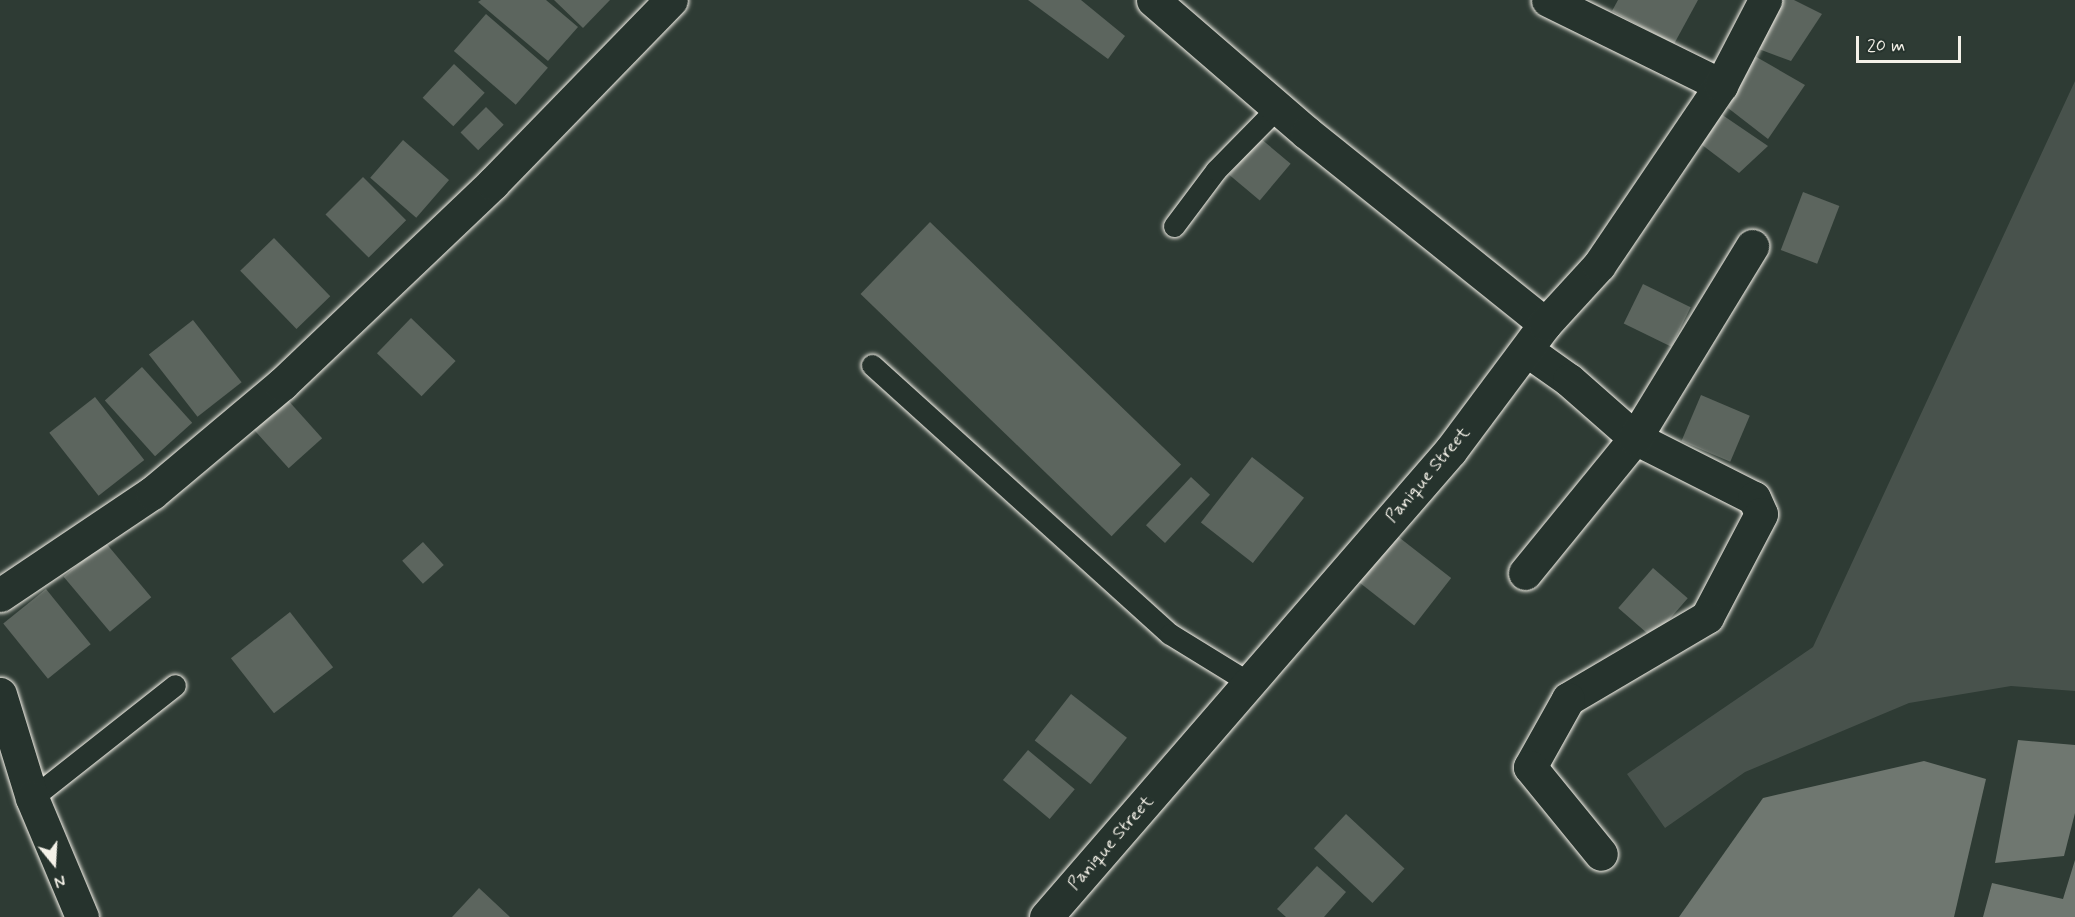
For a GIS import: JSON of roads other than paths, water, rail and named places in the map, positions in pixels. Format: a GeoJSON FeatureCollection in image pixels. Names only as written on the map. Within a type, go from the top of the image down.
{"type":"FeatureCollection","features":[{"type":"Feature","properties":{"kind":"street"},"geometry":{"type":"LineString","coordinates":[[0,595],[153,493],[282,384],[494,183],[671,0]]}},
{"type":"Feature","properties":{"kind":"street"},"geometry":{"type":"LineString","coordinates":[[1153,0],[1278,106],[1537,338],[1569,380],[1635,438],[1754,498],[1761,514],[1707,616],[1568,699],[1530,767],[1601,854]]}},
{"type":"Feature","properties":{"kind":"street"},"geometry":{"type":"LineString","coordinates":[[1548,0],[1721,85]]}},
{"type":"Feature","properties":{"kind":"street","name":"Panique Street"},"geometry":{"type":"LineString","coordinates":[[1046,917],[1451,450],[1537,338],[1599,265],[1721,85],[1765,0]]}},
{"type":"Feature","properties":{"kind":"street"},"geometry":{"type":"LineString","coordinates":[[1525,573],[1635,438],[1752,246]]}},
{"type":"Feature","properties":{"kind":"street"},"geometry":{"type":"LineString","coordinates":[[0,694],[32,798],[82,917]]}},
{"type":"Feature","properties":{"kind":"lane"},"geometry":{"type":"LineString","coordinates":[[1174,226],[1216,170],[1278,106]]}},
{"type":"Feature","properties":{"kind":"lane"},"geometry":{"type":"LineString","coordinates":[[872,365],[1170,634],[1248,682]]}},
{"type":"Feature","properties":{"kind":"lane"},"geometry":{"type":"LineString","coordinates":[[32,798],[175,685]]}}]}
